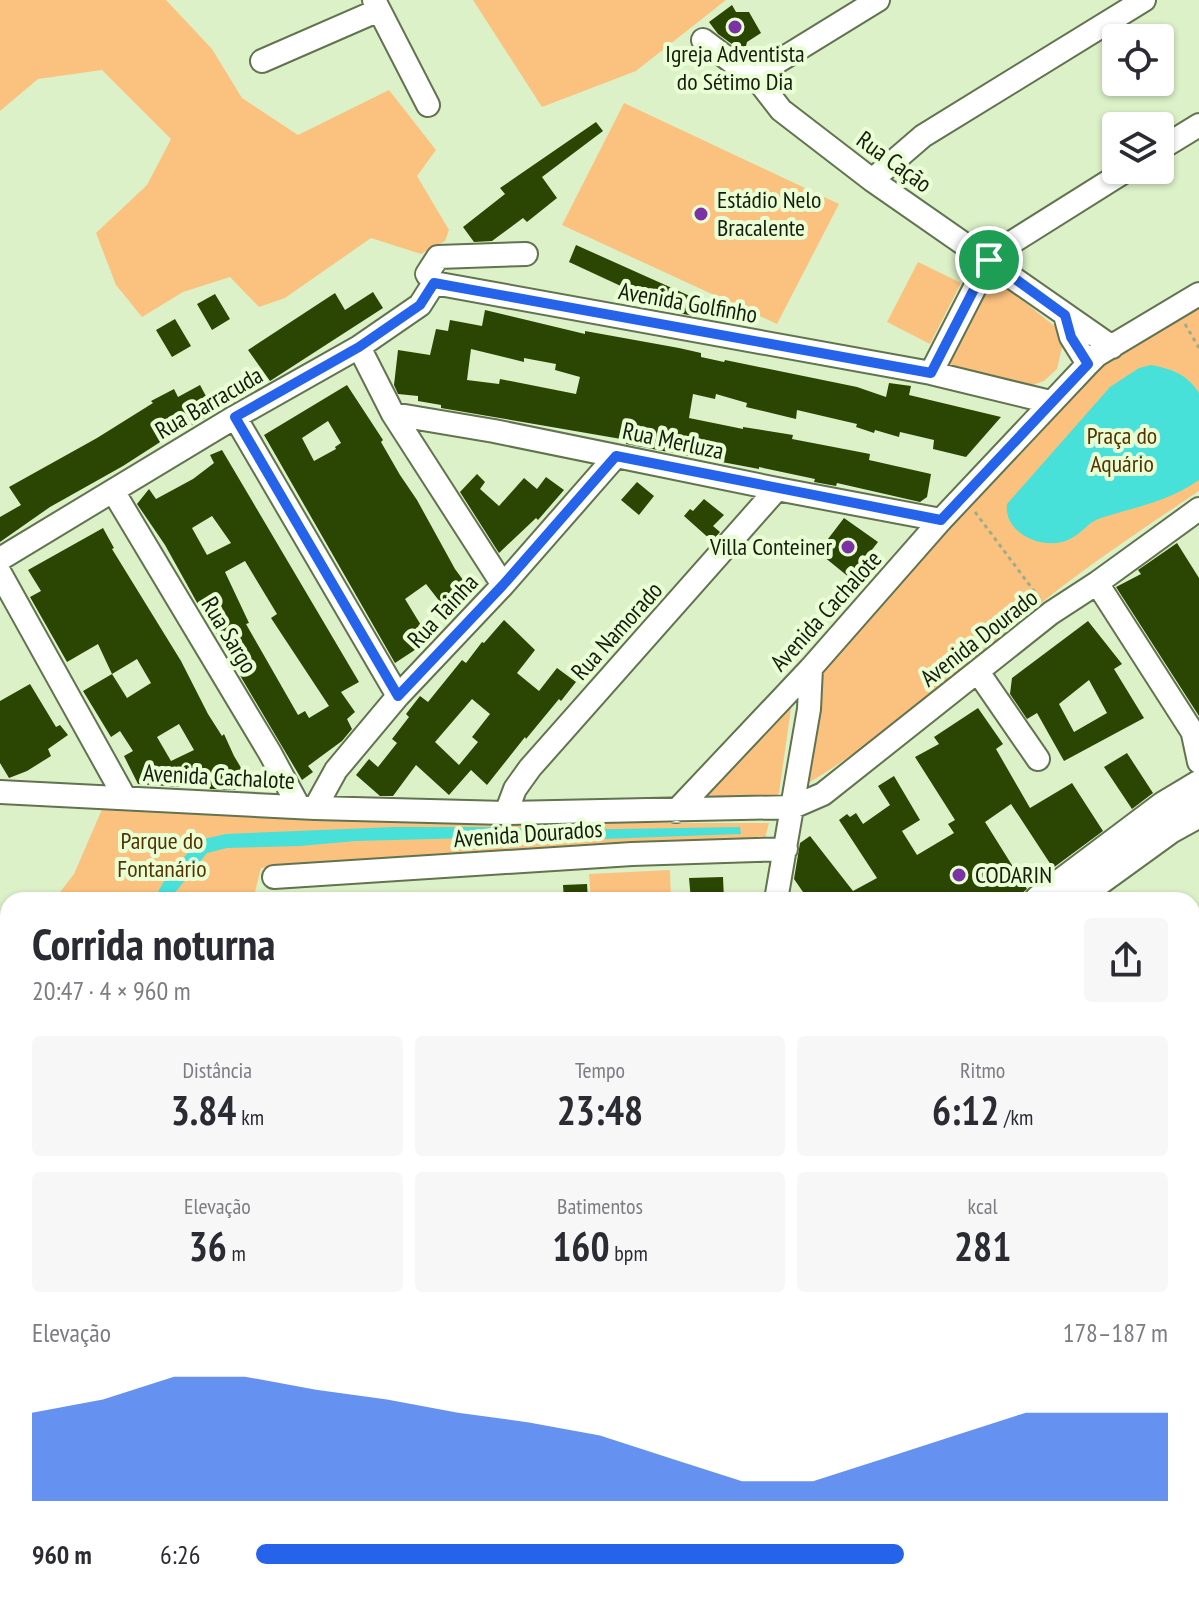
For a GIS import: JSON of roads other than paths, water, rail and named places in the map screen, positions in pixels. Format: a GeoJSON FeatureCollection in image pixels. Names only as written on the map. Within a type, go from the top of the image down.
{"type":"FeatureCollection","features":[{"type":"Feature","properties":{"kind":"main road"},"geometry":{"type":"LineString","coordinates":[[1061,892],[1164,806],[1199,785]]}},
{"type":"Feature","properties":{"kind":"main road"},"geometry":{"type":"LineString","coordinates":[[1064,892],[1199,813]]}},
{"type":"Feature","properties":{"kind":"street"},"geometry":{"type":"LineString","coordinates":[[760,83],[769,67],[878,0]]}},
{"type":"Feature","properties":{"kind":"street"},"geometry":{"type":"LineString","coordinates":[[872,180],[923,136],[1144,0]]}},
{"type":"Feature","properties":{"kind":"street"},"geometry":{"type":"LineString","coordinates":[[262,61],[376,5],[428,105]]}},
{"type":"Feature","properties":{"kind":"street","name":"Rua Cação"},"geometry":{"type":"LineString","coordinates":[[703,40],[760,83],[781,110],[872,180],[1112,347]]}},
{"type":"Feature","properties":{"kind":"street"},"geometry":{"type":"LineString","coordinates":[[1174,140],[1199,125]]}},
{"type":"Feature","properties":{"kind":"street"},"geometry":{"type":"LineString","coordinates":[[931,373],[989,260],[1105,184]]}},
{"type":"Feature","properties":{"kind":"street"},"geometry":{"type":"LineString","coordinates":[[434,283],[427,274],[438,257],[526,254]]}},
{"type":"Feature","properties":{"kind":"street","name":"Rua Barracuda"},"geometry":{"type":"LineString","coordinates":[[0,559],[235,417],[359,347],[420,305],[434,283]]}},
{"type":"Feature","properties":{"kind":"street","name":"Avenida Golfinho"},"geometry":{"type":"LineString","coordinates":[[434,283],[931,373],[1050,402]]}},
{"type":"Feature","properties":{"kind":"street","name":"Avenida Cachalote"},"geometry":{"type":"LineString","coordinates":[[676,811],[1088,364],[1199,294]]}},
{"type":"Feature","properties":{"kind":"street"},"geometry":{"type":"LineString","coordinates":[[1065,315],[1071,337],[1088,364]]}},
{"type":"Feature","properties":{"kind":"street"},"geometry":{"type":"LineString","coordinates":[[359,347],[393,414],[503,585]]}},
{"type":"Feature","properties":{"kind":"street","name":"Rua Merluza"},"geometry":{"type":"LineString","coordinates":[[393,414],[494,431],[941,520]]}},
{"type":"Feature","properties":{"kind":"street"},"geometry":{"type":"LineString","coordinates":[[235,417],[398,696]]}},
{"type":"Feature","properties":{"kind":"street","name":"Rua Tainha"},"geometry":{"type":"LineString","coordinates":[[307,808],[398,696],[503,585],[616,456]]}},
{"type":"Feature","properties":{"kind":"street","name":"Rua Namorado"},"geometry":{"type":"LineString","coordinates":[[506,813],[515,789],[530,768],[777,489]]}},
{"type":"Feature","properties":{"kind":"street","name":"Rua Sargo"},"geometry":{"type":"LineString","coordinates":[[113,491],[270,753],[307,808]]}},
{"type":"Feature","properties":{"kind":"street","name":"Avenida Dourado"},"geometry":{"type":"LineString","coordinates":[[793,807],[823,794],[1051,613],[1199,509]]}},
{"type":"Feature","properties":{"kind":"street"},"geometry":{"type":"LineString","coordinates":[[0,573],[125,798]]}},
{"type":"Feature","properties":{"kind":"street"},"geometry":{"type":"LineString","coordinates":[[1097,583],[1196,738],[1199,762]]}},
{"type":"Feature","properties":{"kind":"street"},"geometry":{"type":"LineString","coordinates":[[778,892],[809,709],[811,668]]}},
{"type":"Feature","properties":{"kind":"street"},"geometry":{"type":"LineString","coordinates":[[978,672],[1038,759]]}},
{"type":"Feature","properties":{"kind":"street","name":"Avenida Cachalote"},"geometry":{"type":"LineString","coordinates":[[0,792],[307,808],[506,813],[793,807]]}},
{"type":"Feature","properties":{"kind":"street","name":"Avenida Dourados"},"geometry":{"type":"LineString","coordinates":[[274,877],[632,854],[786,849]]}},
{"type":"Feature","properties":{"kind":"water"},"geometry":{"type":"Polygon","coordinates":[[[1151,365],[1178,373],[1199,393],[1199,480],[1163,499],[1096,520],[1074,537],[1060,542],[1038,542],[1019,532],[1008,515],[1007,504],[1110,387],[1139,368],[1151,365]]]}},
{"type":"Feature","properties":{"kind":"water"},"geometry":{"type":"Polygon","coordinates":[[[393,827],[554,830],[740,827],[741,834],[577,840],[510,837],[356,841],[227,848],[207,853],[175,892],[158,892],[199,840],[226,834],[393,827]]]}},
{"type":"Feature","properties":{"kind":"place","name":"Igreja Adventista do Sétimo Dia"},"geometry":{"type":"Point","coordinates":[735,27]}},
{"type":"Feature","properties":{"kind":"place","name":"Estádio Nelo Bracalente"},"geometry":{"type":"Point","coordinates":[701,214]}},
{"type":"Feature","properties":{"kind":"place","name":"Villa Conteiner"},"geometry":{"type":"Point","coordinates":[848,547]}},
{"type":"Feature","properties":{"kind":"place","name":"CODARIN"},"geometry":{"type":"Point","coordinates":[959,875]}},
{"type":"Feature","properties":{"kind":"park label","name":"Praça do Aquário"},"geometry":{"type":"Point","coordinates":[1122,450]}},
{"type":"Feature","properties":{"kind":"park label","name":"Parque do Fontanário"},"geometry":{"type":"Point","coordinates":[162,855]}}]}
